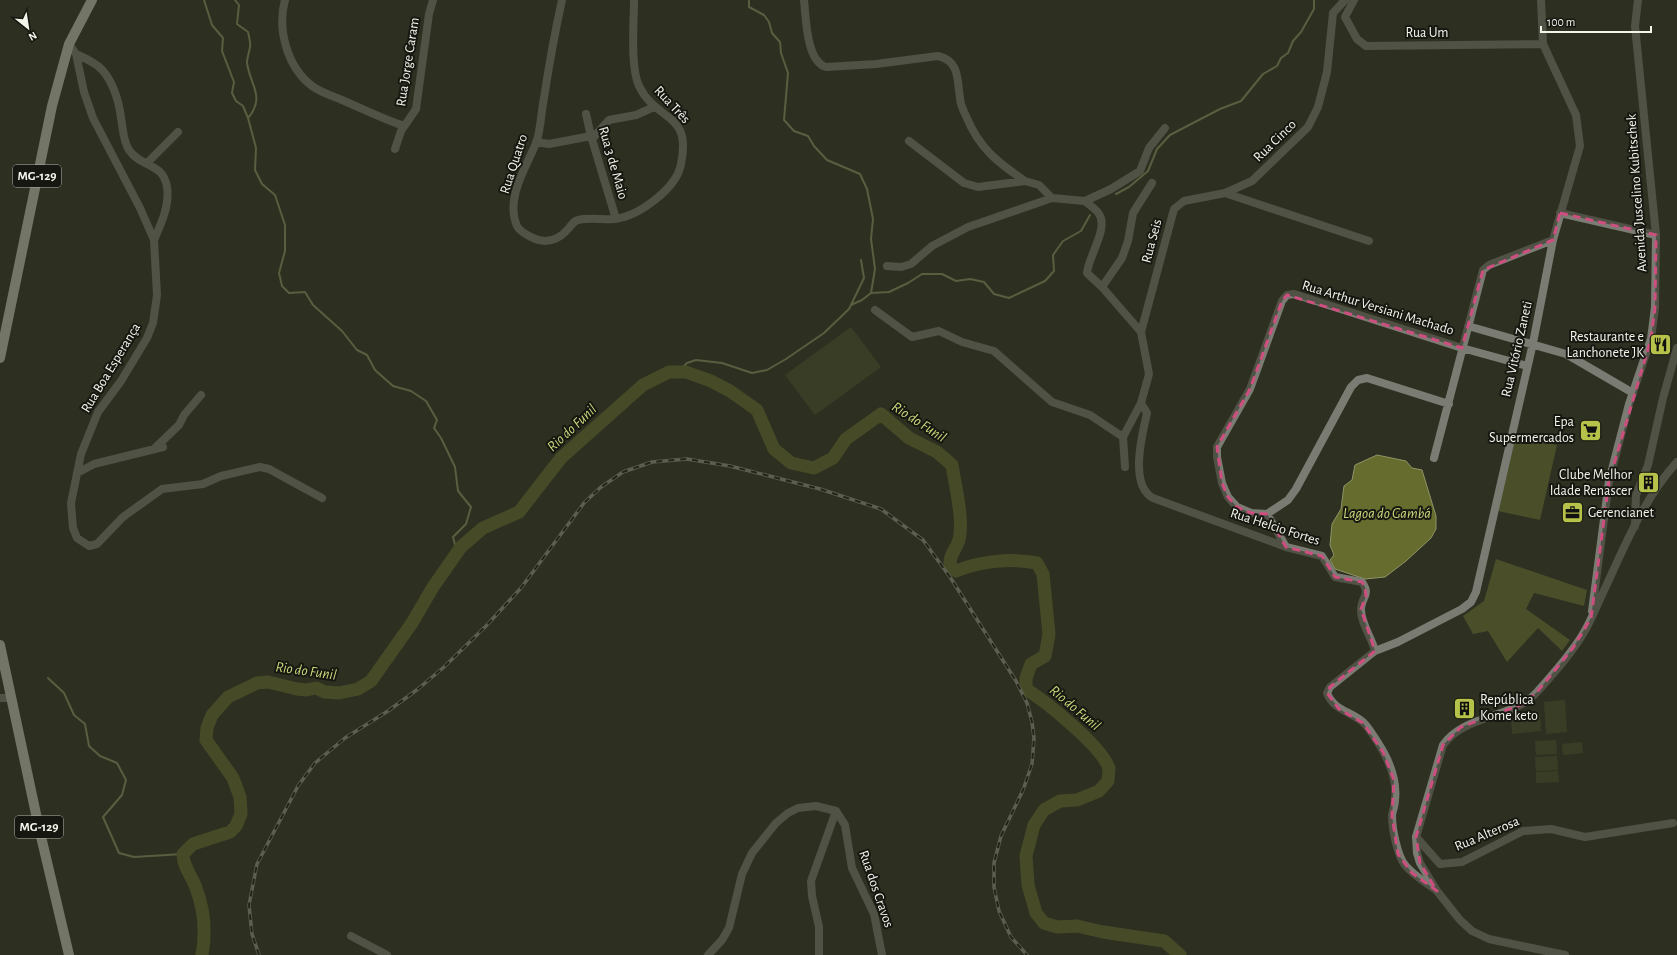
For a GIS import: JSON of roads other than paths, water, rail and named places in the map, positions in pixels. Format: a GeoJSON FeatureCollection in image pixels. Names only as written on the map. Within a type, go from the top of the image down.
{"type":"FeatureCollection","features":[{"type":"Feature","properties":{"kind":"main road","name":"MG-129"},"geometry":{"type":"LineString","coordinates":[[0,358],[49,121],[69,44],[92,0]]}},
{"type":"Feature","properties":{"kind":"main road","name":"MG-129"},"geometry":{"type":"LineString","coordinates":[[0,645],[69,955]]}},
{"type":"Feature","properties":{"kind":"street","name":"Rua Jorge Caram"},"geometry":{"type":"LineString","coordinates":[[285,0],[282,22],[285,46],[306,82],[313,87],[404,126]]}},
{"type":"Feature","properties":{"kind":"street","name":"Rua Jorge Caram"},"geometry":{"type":"LineString","coordinates":[[395,149],[404,126],[414,114],[418,102],[429,14],[434,0]]}},
{"type":"Feature","properties":{"kind":"street","name":"Rua Quatro"},"geometry":{"type":"LineString","coordinates":[[562,0],[536,142],[516,191],[515,216],[520,230],[537,241],[555,240],[572,223],[579,220],[616,219]]}},
{"type":"Feature","properties":{"kind":"street","name":"Rua Três"},"geometry":{"type":"LineString","coordinates":[[616,219],[634,212],[665,192],[679,173],[683,144],[680,129],[654,107],[639,86],[636,78],[634,62],[634,0]]}},
{"type":"Feature","properties":{"kind":"street"},"geometry":{"type":"LineString","coordinates":[[804,0],[809,40],[817,61],[821,66],[868,65],[938,56],[947,58],[953,64],[956,72],[960,99],[966,117],[976,136],[991,156],[1025,181],[1039,185],[1052,198]]}},
{"type":"Feature","properties":{"kind":"street","name":"Rua Cinco"},"geometry":{"type":"LineString","coordinates":[[1225,193],[1252,181],[1308,127],[1318,107],[1327,72],[1333,13],[1345,0]]}},
{"type":"Feature","properties":{"kind":"street","name":"Rua Um"},"geometry":{"type":"LineString","coordinates":[[1354,0],[1345,17],[1357,39],[1366,46],[1543,44]]}},
{"type":"Feature","properties":{"kind":"street","name":"Rua Vitório Zaneti"},"geometry":{"type":"LineString","coordinates":[[1374,651],[1398,642],[1462,609],[1471,602],[1476,592],[1533,343],[1560,213],[1580,146],[1576,114],[1543,44],[1541,0]]}},
{"type":"Feature","properties":{"kind":"street","name":"Avenida Juscelino Kubitschek"},"geometry":{"type":"LineString","coordinates":[[1591,618],[1609,481],[1633,393],[1651,339],[1654,320],[1656,235],[1635,26],[1638,0]]}},
{"type":"Feature","properties":{"kind":"street","name":"Rua Boa Esperança"},"geometry":{"type":"LineString","coordinates":[[69,44],[76,54],[84,92],[93,118],[140,208],[154,240],[157,296],[153,323],[147,338],[98,412],[86,438],[71,503],[73,528],[77,538],[89,546],[97,544],[123,517],[162,489],[203,484],[220,476],[260,467],[270,469],[322,498]]}},
{"type":"Feature","properties":{"kind":"street"},"geometry":{"type":"LineString","coordinates":[[76,54],[99,66],[108,77],[117,100],[126,145],[131,154],[156,168],[163,175],[168,194],[164,214],[154,240]]}},
{"type":"Feature","properties":{"kind":"street"},"geometry":{"type":"LineString","coordinates":[[536,142],[554,143],[591,138],[609,120],[636,115],[654,107]]}},
{"type":"Feature","properties":{"kind":"street","name":"Rua 3 de Maio"},"geometry":{"type":"LineString","coordinates":[[586,114],[591,138],[616,219]]}},
{"type":"Feature","properties":{"kind":"street"},"geometry":{"type":"LineString","coordinates":[[887,266],[901,267],[911,264],[932,246],[968,227],[1052,198],[1085,201],[1129,180],[1140,171],[1149,148],[1165,128]]}},
{"type":"Feature","properties":{"kind":"street"},"geometry":{"type":"LineString","coordinates":[[147,163],[178,132]]}},
{"type":"Feature","properties":{"kind":"street"},"geometry":{"type":"LineString","coordinates":[[909,141],[956,178],[968,185],[978,187],[1025,181]]}},
{"type":"Feature","properties":{"kind":"street"},"geometry":{"type":"LineString","coordinates":[[1102,286],[1122,258],[1128,241],[1133,213],[1152,183]]}},
{"type":"Feature","properties":{"kind":"street"},"geometry":{"type":"LineString","coordinates":[[1225,193],[1369,241]]}},
{"type":"Feature","properties":{"kind":"street","name":"Rua Seis"},"geometry":{"type":"LineString","coordinates":[[1141,332],[1174,209],[1184,201],[1225,193]]}},
{"type":"Feature","properties":{"kind":"street"},"geometry":{"type":"LineString","coordinates":[[1085,201],[1099,213],[1102,220],[1100,238],[1088,264],[1087,273],[1102,286],[1141,332],[1149,374],[1140,403],[1123,437],[1125,467]]}},
{"type":"Feature","properties":{"kind":"street"},"geometry":{"type":"LineString","coordinates":[[1560,213],[1656,235]]}},
{"type":"Feature","properties":{"kind":"street"},"geometry":{"type":"LineString","coordinates":[[1434,458],[1483,270],[1489,265],[1554,240]]}},
{"type":"Feature","properties":{"kind":"street","name":"Rua Arthur Versiani Machado"},"geometry":{"type":"LineString","coordinates":[[1267,514],[1251,513],[1237,507],[1228,497],[1222,483],[1217,458],[1217,448],[1250,389],[1282,301],[1287,295],[1294,294],[1462,348],[1527,366]]}},
{"type":"Feature","properties":{"kind":"street"},"geometry":{"type":"LineString","coordinates":[[875,310],[905,334],[912,337],[939,331],[962,342],[994,351],[1052,402],[1090,415],[1123,437]]}},
{"type":"Feature","properties":{"kind":"street"},"geometry":{"type":"LineString","coordinates":[[1468,326],[1533,343],[1566,354],[1633,393]]}},
{"type":"Feature","properties":{"kind":"street"},"geometry":{"type":"LineString","coordinates":[[1635,527],[1636,495],[1648,465],[1663,398],[1677,348]]}},
{"type":"Feature","properties":{"kind":"street"},"geometry":{"type":"LineString","coordinates":[[1286,547],[1267,514],[1288,500],[1296,489],[1351,387],[1358,380],[1367,378],[1448,404]]}},
{"type":"Feature","properties":{"kind":"street"},"geometry":{"type":"LineString","coordinates":[[77,473],[94,464],[159,448],[179,425],[187,410],[201,395]]}},
{"type":"Feature","properties":{"kind":"street","name":"Rua Helcio Fortes"},"geometry":{"type":"LineString","coordinates":[[1140,403],[1147,413],[1142,439],[1140,479],[1142,487],[1146,493],[1153,498],[1286,547],[1322,556],[1335,577],[1362,582],[1365,587],[1366,596],[1361,609],[1365,626],[1374,651]]}},
{"type":"Feature","properties":{"kind":"street"},"geometry":{"type":"LineString","coordinates":[[1565,955],[1489,939],[1472,930],[1460,920],[1437,891],[1420,863],[1417,853],[1416,838],[1438,757],[1443,745],[1451,734],[1461,727],[1523,704],[1537,692],[1573,648],[1591,618],[1635,527],[1665,475],[1677,462]]}},
{"type":"Feature","properties":{"kind":"street"},"geometry":{"type":"LineString","coordinates":[[1374,651],[1330,687],[1327,693],[1329,699],[1339,709],[1364,723],[1383,752],[1392,769],[1394,780],[1395,800],[1392,816],[1398,854],[1412,873],[1437,891]]}},
{"type":"Feature","properties":{"kind":"street"},"geometry":{"type":"LineString","coordinates":[[0,698],[11,698]]}},
{"type":"Feature","properties":{"kind":"street"},"geometry":{"type":"LineString","coordinates":[[708,955],[722,940],[729,928],[746,863],[776,823],[788,813],[804,807],[816,806],[836,812],[811,881],[812,896],[819,926],[819,955]]}},
{"type":"Feature","properties":{"kind":"street","name":"Rua dos Cravos"},"geometry":{"type":"LineString","coordinates":[[836,812],[845,825],[852,868],[874,914],[882,955]]}},
{"type":"Feature","properties":{"kind":"street","name":"Rua Alterosa"},"geometry":{"type":"LineString","coordinates":[[1416,838],[1440,864],[1462,862],[1523,830],[1551,829],[1585,837],[1673,823]]}},
{"type":"Feature","properties":{"kind":"street"},"geometry":{"type":"LineString","coordinates":[[351,936],[387,955]]}},
{"type":"Feature","properties":{"kind":"water","name":"Lagoa do Gambá"},"geometry":{"type":"Polygon","coordinates":[[[1377,455],[1406,461],[1412,468],[1422,470],[1436,516],[1436,529],[1431,538],[1406,561],[1385,577],[1365,579],[1335,569],[1330,560],[1334,555],[1330,545],[1332,524],[1341,509],[1344,486],[1352,480],[1355,465],[1377,455]]]}},
{"type":"Feature","properties":{"kind":"waterway"},"geometry":{"type":"LineString","coordinates":[[204,0],[212,25],[223,38],[222,51],[234,82],[232,93],[236,101],[243,106],[248,118]]}},
{"type":"Feature","properties":{"kind":"waterway"},"geometry":{"type":"LineString","coordinates":[[235,0],[239,5],[237,24],[248,32],[250,42],[247,63],[255,91],[256,104],[248,118],[256,148],[255,170],[262,184],[275,195],[285,225],[285,251],[279,273],[282,286],[289,293],[305,292],[313,305],[342,331],[357,350],[367,355],[375,370],[393,386],[411,391],[426,401],[437,420],[434,428],[441,438],[455,467],[458,491],[471,507],[466,524],[453,537],[457,552]]}},
{"type":"Feature","properties":{"kind":"waterway"},"geometry":{"type":"LineString","coordinates":[[749,0],[749,7],[764,15],[769,22],[772,33],[780,42],[781,53],[788,73],[784,120],[794,131],[808,136],[814,146],[827,160],[860,174],[867,189],[873,219],[871,239],[875,269],[871,293]]}},
{"type":"Feature","properties":{"kind":"waterway"},"geometry":{"type":"LineString","coordinates":[[1116,194],[1129,187],[1148,171],[1157,149],[1170,135],[1220,109],[1241,101],[1263,74],[1277,66],[1281,58],[1288,53],[1293,41],[1301,32],[1314,9],[1314,0]]}},
{"type":"Feature","properties":{"kind":"waterway"},"geometry":{"type":"LineString","coordinates":[[851,305],[862,300],[871,293],[889,292],[922,274],[942,274],[956,281],[970,279],[984,282],[994,294],[1009,298],[1045,281],[1054,271],[1053,255],[1063,241],[1081,231],[1090,215]]}},
{"type":"Feature","properties":{"kind":"waterway"},"geometry":{"type":"LineString","coordinates":[[678,372],[687,363],[696,360],[722,363],[752,373],[767,370],[786,359],[824,333],[849,309],[864,278],[861,260]]}},
{"type":"Feature","properties":{"kind":"waterway","name":"Rio do Funil"},"geometry":{"type":"LineString","coordinates":[[202,955],[204,921],[199,896],[184,863],[183,854],[193,844],[230,832],[236,826],[241,814],[240,797],[233,778],[206,740],[207,728],[212,715],[228,697],[257,683],[268,682],[297,689],[306,690],[316,688],[325,692],[339,693],[358,689],[371,681],[412,623],[433,587],[461,547],[483,528],[519,512],[561,458],[643,385],[669,372],[686,372],[711,381],[730,391],[757,410],[774,449],[791,463],[814,468],[833,458],[846,439],[881,414],[909,438],[937,452],[952,465],[960,513],[960,532],[959,540],[952,555],[950,566],[956,571],[996,561],[1027,561],[1037,563],[1043,574],[1049,634],[1045,656],[1031,664],[1026,678],[1026,689],[1059,714],[1086,738],[1097,749],[1105,760],[1109,769],[1108,781],[1099,791],[1077,800],[1060,801],[1044,810],[1034,825],[1026,856],[1028,885],[1036,913],[1044,923],[1057,927],[1077,926],[1103,932],[1164,941],[1180,955]]}},
{"type":"Feature","properties":{"kind":"waterway"},"geometry":{"type":"LineString","coordinates":[[48,678],[64,693],[74,715],[85,724],[89,746],[100,756],[117,763],[126,780],[122,795],[103,817],[119,853],[134,857],[183,854]]}},
{"type":"Feature","properties":{"kind":"railway"},"geometry":{"type":"LineString","coordinates":[[259,955],[252,934],[249,905],[257,864],[298,786],[315,763],[345,738],[388,711],[418,689],[444,667],[486,626],[521,588],[584,503],[601,487],[623,472],[652,462],[687,459],[730,466],[820,489],[881,509],[923,540],[950,577],[1016,681],[1027,703],[1032,722],[1034,738],[1032,764],[1023,790],[1001,836],[994,863],[994,887],[999,911],[1011,937],[1027,955]]}},
{"type":"Feature","properties":{"kind":"place","name":"Restaurante e Lanchonete JK"},"geometry":{"type":"Point","coordinates":[1660,345]}},
{"type":"Feature","properties":{"kind":"place","name":"Epa Supermercados"},"geometry":{"type":"Point","coordinates":[1590,430]}},
{"type":"Feature","properties":{"kind":"place","name":"Clube Melhor Idade Renascer"},"geometry":{"type":"Point","coordinates":[1648,483]}},
{"type":"Feature","properties":{"kind":"place","name":"Gerencianet"},"geometry":{"type":"Point","coordinates":[1572,513]}},
{"type":"Feature","properties":{"kind":"place","name":"República Kome keto"},"geometry":{"type":"Point","coordinates":[1464,708]}}]}
